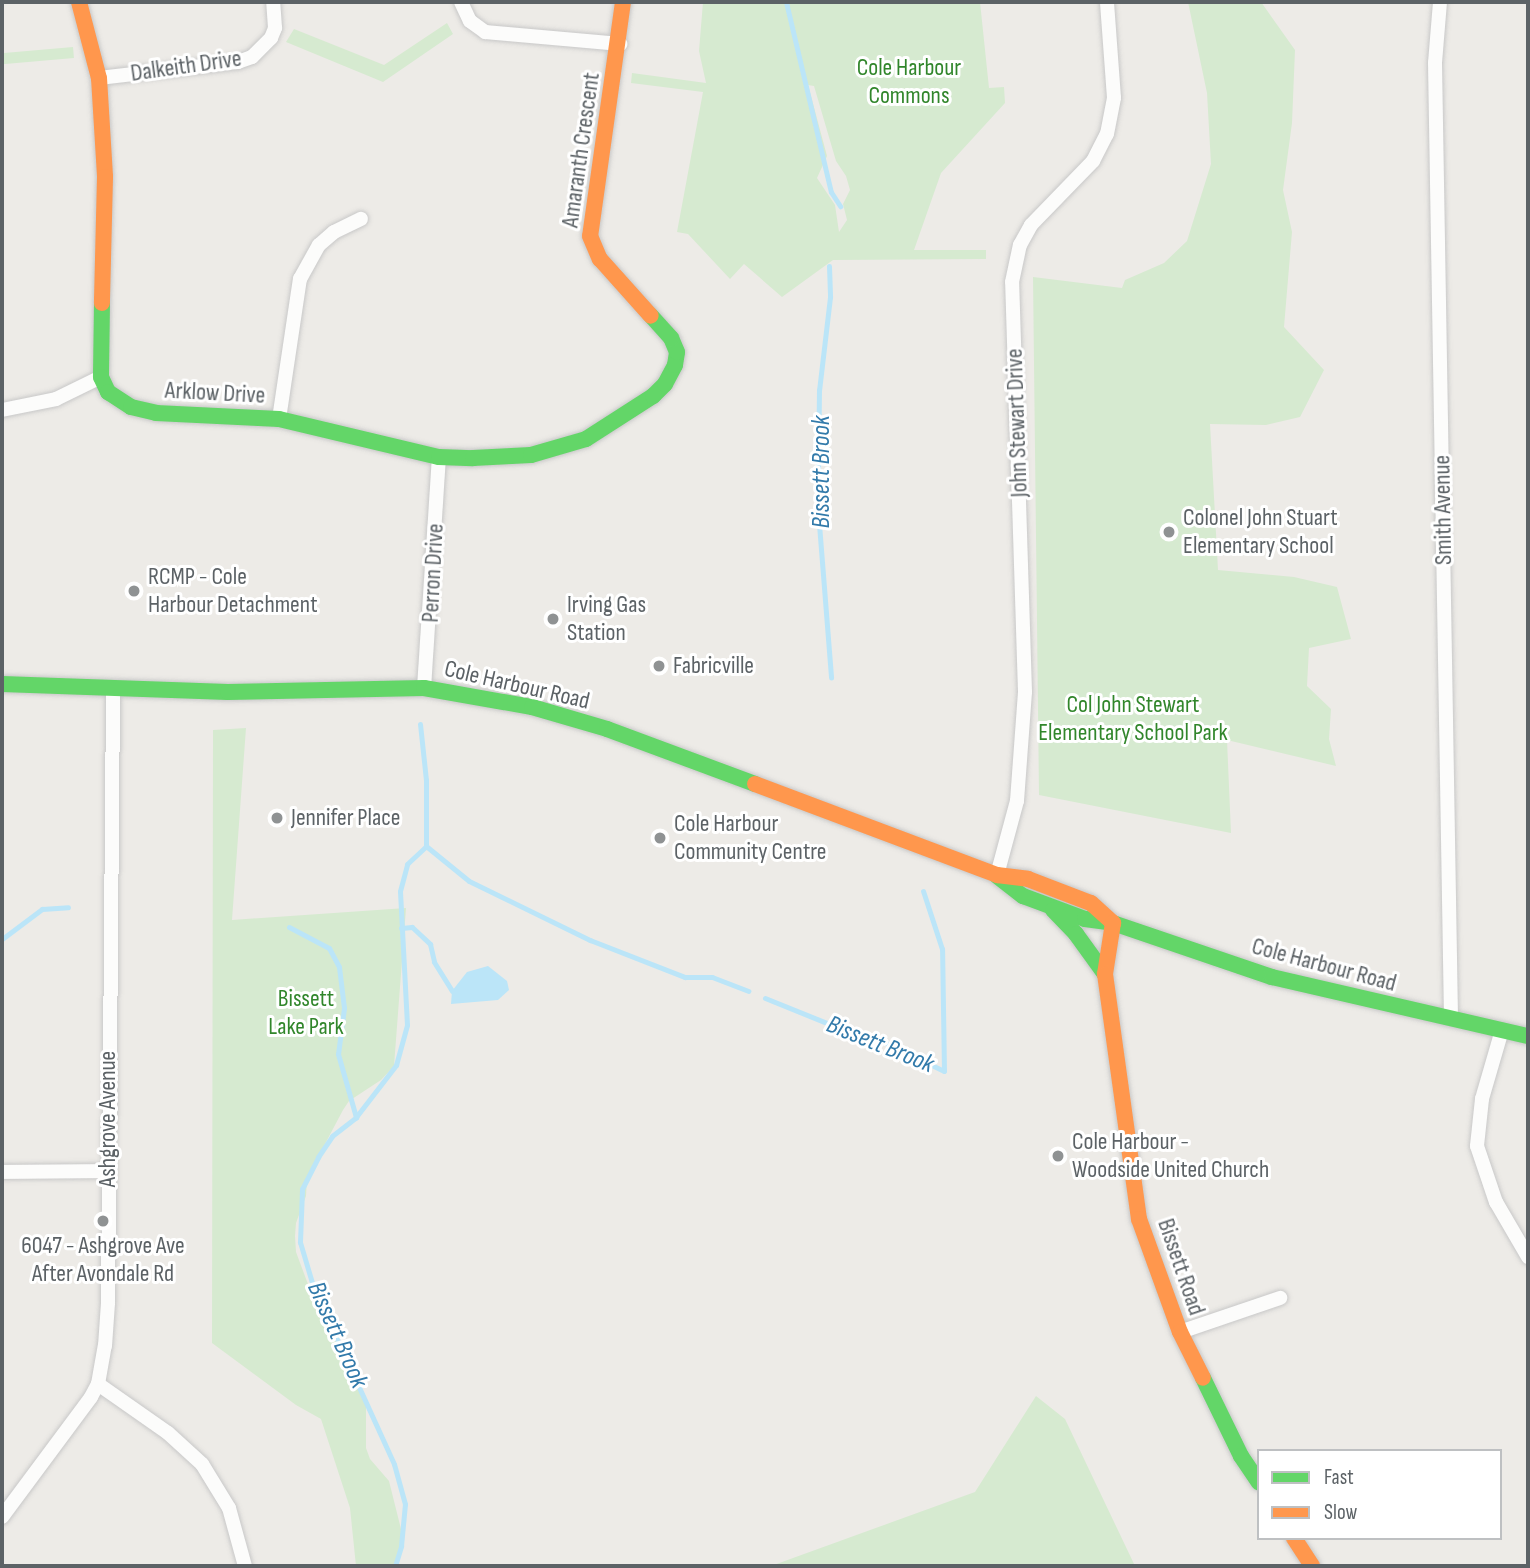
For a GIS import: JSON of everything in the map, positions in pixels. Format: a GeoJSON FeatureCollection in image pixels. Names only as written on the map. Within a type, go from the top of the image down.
{"type":"FeatureCollection","features":[{"type":"Feature","properties":{"kind":"main road"},"geometry":{"type":"LineString","coordinates":[[79,2],[99,79],[105,177],[101,377]]}},
{"type":"Feature","properties":{"kind":"main road","name":"Amaranth Crescent"},"geometry":{"type":"LineString","coordinates":[[623,2],[620,44],[590,227],[590,242],[600,259],[667,332],[675,345],[677,358]]}},
{"type":"Feature","properties":{"kind":"main road","name":"Arklow Drive"},"geometry":{"type":"LineString","coordinates":[[101,377],[108,391],[118,400],[156,413],[279,419],[439,457],[531,455],[586,439],[661,389],[677,358]]}},
{"type":"Feature","properties":{"kind":"main road","name":"Cole Harbour Road"},"geometry":{"type":"LineString","coordinates":[[2,684],[113,690],[239,692],[424,688],[532,707],[607,729],[997,875],[1028,879],[1091,903],[1113,923]]}},
{"type":"Feature","properties":{"kind":"main road","name":"Cole Harbour Road"},"geometry":{"type":"LineString","coordinates":[[997,875],[1023,896],[1085,919],[1113,923],[1272,977],[1528,1036]]}},
{"type":"Feature","properties":{"kind":"main road"},"geometry":{"type":"LineString","coordinates":[[1048,905],[1076,934],[1105,974]]}},
{"type":"Feature","properties":{"kind":"main road","name":"Bissett Road"},"geometry":{"type":"LineString","coordinates":[[1113,923],[1105,974],[1139,1219],[1180,1332],[1241,1456],[1257,1480]]}},
{"type":"Feature","properties":{"kind":"main road"},"geometry":{"type":"LineString","coordinates":[[1295,1540],[1312,1566]]}},
{"type":"Feature","properties":{"kind":"street","name":"Dalkeith Drive"},"geometry":{"type":"LineString","coordinates":[[99,79],[238,62],[253,57],[271,38],[275,28],[273,2]]}},
{"type":"Feature","properties":{"kind":"street","name":"Amaranth Crescent"},"geometry":{"type":"LineString","coordinates":[[461,2],[470,21],[485,32],[620,44]]}},
{"type":"Feature","properties":{"kind":"street","name":"John Stewart Drive"},"geometry":{"type":"LineString","coordinates":[[997,875],[1017,801],[1025,692],[1012,282],[1020,244],[1031,225],[1093,160],[1107,134],[1114,98],[1107,2]]}},
{"type":"Feature","properties":{"kind":"street","name":"Smith Avenue"},"geometry":{"type":"LineString","coordinates":[[1440,2],[1435,63],[1451,1019]]}},
{"type":"Feature","properties":{"kind":"street"},"geometry":{"type":"LineString","coordinates":[[279,419],[300,279],[319,245],[334,232],[361,219]]}},
{"type":"Feature","properties":{"kind":"street"},"geometry":{"type":"LineString","coordinates":[[2,410],[56,399],[101,377]]}},
{"type":"Feature","properties":{"kind":"street","name":"Perron Drive"},"geometry":{"type":"LineString","coordinates":[[424,688],[439,457]]}},
{"type":"Feature","properties":{"kind":"street","name":"Ashgrove Avenue"},"geometry":{"type":"LineString","coordinates":[[2,1517],[75,1422],[97,1384],[108,1312],[107,1171],[113,690]]}},
{"type":"Feature","properties":{"kind":"street"},"geometry":{"type":"LineString","coordinates":[[1502,1030],[1482,1099],[1477,1146],[1496,1202],[1528,1257]]}},
{"type":"Feature","properties":{"kind":"street"},"geometry":{"type":"LineString","coordinates":[[2,1172],[107,1171]]}},
{"type":"Feature","properties":{"kind":"street"},"geometry":{"type":"LineString","coordinates":[[1180,1332],[1280,1298]]}},
{"type":"Feature","properties":{"kind":"street"},"geometry":{"type":"LineString","coordinates":[[97,1384],[159,1426],[202,1464],[229,1508],[245,1566]]}},
{"type":"Feature","properties":{"kind":"green space","name":"Cole Harbour Commons"},"geometry":{"type":"Polygon","coordinates":[[[703,2],[980,2],[989,88],[1004,87],[1005,103],[941,173],[914,250],[986,250],[986,259],[833,260],[782,297],[744,264],[730,279],[688,234],[677,232],[703,92],[631,83],[632,73],[706,83],[699,51],[703,2]],[[808,85],[827,156],[817,178],[835,205],[839,232],[847,220],[843,204],[850,190],[846,176],[836,161],[814,86],[808,85]]]}},
{"type":"Feature","properties":{"kind":"green space","name":"Col John Stewart Elementary School Park"},"geometry":{"type":"Polygon","coordinates":[[[1188,2],[1261,2],[1295,50],[1292,123],[1283,190],[1292,232],[1284,327],[1324,370],[1300,417],[1266,425],[1210,424],[1218,570],[1294,577],[1337,587],[1351,639],[1309,648],[1307,686],[1331,709],[1329,739],[1336,766],[1227,740],[1231,833],[1039,795],[1033,277],[1122,288],[1125,280],[1164,263],[1187,241],[1211,164],[1207,93],[1188,2]]]}},
{"type":"Feature","properties":{"kind":"green space"},"geometry":{"type":"Polygon","coordinates":[[[447,23],[453,34],[383,82],[286,42],[294,29],[384,65],[447,23]]]}},
{"type":"Feature","properties":{"kind":"green space"},"geometry":{"type":"Polygon","coordinates":[[[73,47],[74,58],[2,64],[2,53],[73,47]]]}},
{"type":"Feature","properties":{"kind":"green space","name":"Bissett Lake Park"},"geometry":{"type":"Polygon","coordinates":[[[246,728],[232,920],[406,908],[394,1066],[381,1080],[349,1101],[343,1110],[307,1178],[306,1196],[296,1223],[295,1236],[296,1252],[315,1303],[338,1340],[366,1401],[366,1448],[370,1459],[389,1481],[401,1529],[402,1546],[397,1566],[356,1566],[350,1508],[321,1419],[296,1405],[212,1343],[213,730],[246,728]]]}},
{"type":"Feature","properties":{"kind":"green space"},"geometry":{"type":"Polygon","coordinates":[[[1036,1396],[1065,1419],[1135,1566],[771,1566],[975,1492],[1036,1396]]]}},
{"type":"Feature","properties":{"kind":"water"},"geometry":{"type":"Polygon","coordinates":[[[488,966],[507,981],[509,990],[498,1000],[451,1004],[452,991],[467,972],[488,966]]]}},
{"type":"Feature","properties":{"kind":"waterway","name":"Bissett Brook"},"geometry":{"type":"LineString","coordinates":[[786,2],[831,192],[840,206]]}},
{"type":"Feature","properties":{"kind":"waterway","name":"Bissett Brook"},"geometry":{"type":"LineString","coordinates":[[829,266],[830,297],[819,390],[818,467],[819,524],[831,678]]}},
{"type":"Feature","properties":{"kind":"waterway"},"geometry":{"type":"LineString","coordinates":[[420,724],[426,780],[426,846]]}},
{"type":"Feature","properties":{"kind":"waterway"},"geometry":{"type":"LineString","coordinates":[[395,1566],[401,1546],[405,1504],[394,1464],[313,1286],[300,1242],[302,1189],[318,1157],[332,1136],[356,1117],[396,1065],[407,1025],[400,891],[407,864],[426,846],[469,881],[590,940],[685,977],[712,977],[748,991]]}},
{"type":"Feature","properties":{"kind":"waterway","name":"Bissett Brook"},"geometry":{"type":"LineString","coordinates":[[765,998],[859,1036],[880,1040],[944,1071],[942,949],[923,891]]}},
{"type":"Feature","properties":{"kind":"waterway"},"geometry":{"type":"LineString","coordinates":[[2,939],[42,909],[68,907]]}},
{"type":"Feature","properties":{"kind":"waterway"},"geometry":{"type":"LineString","coordinates":[[289,927],[329,948],[339,967],[344,1008],[338,1054],[356,1117]]}},
{"type":"Feature","properties":{"kind":"waterway"},"geometry":{"type":"LineString","coordinates":[[401,928],[412,927],[430,944],[434,962],[452,991]]}},
{"type":"Feature","properties":{"kind":"traffic: fast"},"geometry":{"type":"LineString","coordinates":[[102,303],[101,377],[108,392],[131,407],[156,413],[279,419],[439,457],[473,458],[531,455],[586,439],[653,396],[665,384],[675,365],[677,352],[671,338],[651,316]]}},
{"type":"Feature","properties":{"kind":"traffic: fast"},"geometry":{"type":"LineString","coordinates":[[2,684],[228,692],[424,688],[532,707],[607,729],[755,784]]}},
{"type":"Feature","properties":{"kind":"traffic: fast"},"geometry":{"type":"LineString","coordinates":[[997,876],[1023,896],[1085,919],[1113,923],[1272,977],[1528,1036]]}},
{"type":"Feature","properties":{"kind":"traffic: fast"},"geometry":{"type":"LineString","coordinates":[[1053,910],[1076,934],[1105,974]]}},
{"type":"Feature","properties":{"kind":"traffic: fast"},"geometry":{"type":"LineString","coordinates":[[1203,1378],[1241,1456],[1257,1480]]}},
{"type":"Feature","properties":{"kind":"traffic: slow"},"geometry":{"type":"LineString","coordinates":[[79,2],[99,78],[105,177],[102,303]]}},
{"type":"Feature","properties":{"kind":"traffic: slow"},"geometry":{"type":"LineString","coordinates":[[623,2],[590,236],[600,259],[651,316]]}},
{"type":"Feature","properties":{"kind":"traffic: slow"},"geometry":{"type":"LineString","coordinates":[[755,784],[997,875],[1028,879],[1091,903],[1113,923]]}},
{"type":"Feature","properties":{"kind":"traffic: slow"},"geometry":{"type":"LineString","coordinates":[[1113,923],[1105,974],[1139,1219],[1180,1332],[1203,1378]]}},
{"type":"Feature","properties":{"kind":"traffic: slow"},"geometry":{"type":"LineString","coordinates":[[1295,1540],[1312,1566]]}},
{"type":"Feature","properties":{"kind":"place","name":"Colonel John Stuart Elementary School"},"geometry":{"type":"Point","coordinates":[1169,532]}},
{"type":"Feature","properties":{"kind":"place","name":"RCMP - Cole Harbour Detachment"},"geometry":{"type":"Point","coordinates":[134,591]}},
{"type":"Feature","properties":{"kind":"place","name":"Irving Gas Station"},"geometry":{"type":"Point","coordinates":[553,619]}},
{"type":"Feature","properties":{"kind":"place","name":"Fabricville"},"geometry":{"type":"Point","coordinates":[659,666]}},
{"type":"Feature","properties":{"kind":"place","name":"Jennifer Place"},"geometry":{"type":"Point","coordinates":[277,818]}},
{"type":"Feature","properties":{"kind":"place","name":"Cole Harbour Community Centre"},"geometry":{"type":"Point","coordinates":[660,838]}},
{"type":"Feature","properties":{"kind":"place","name":"Cole Harbour - Woodside United Church"},"geometry":{"type":"Point","coordinates":[1058,1156]}},
{"type":"Feature","properties":{"kind":"place","name":"6047 - Ashgrove Ave After Avondale Rd"},"geometry":{"type":"Point","coordinates":[103,1221]}}]}
